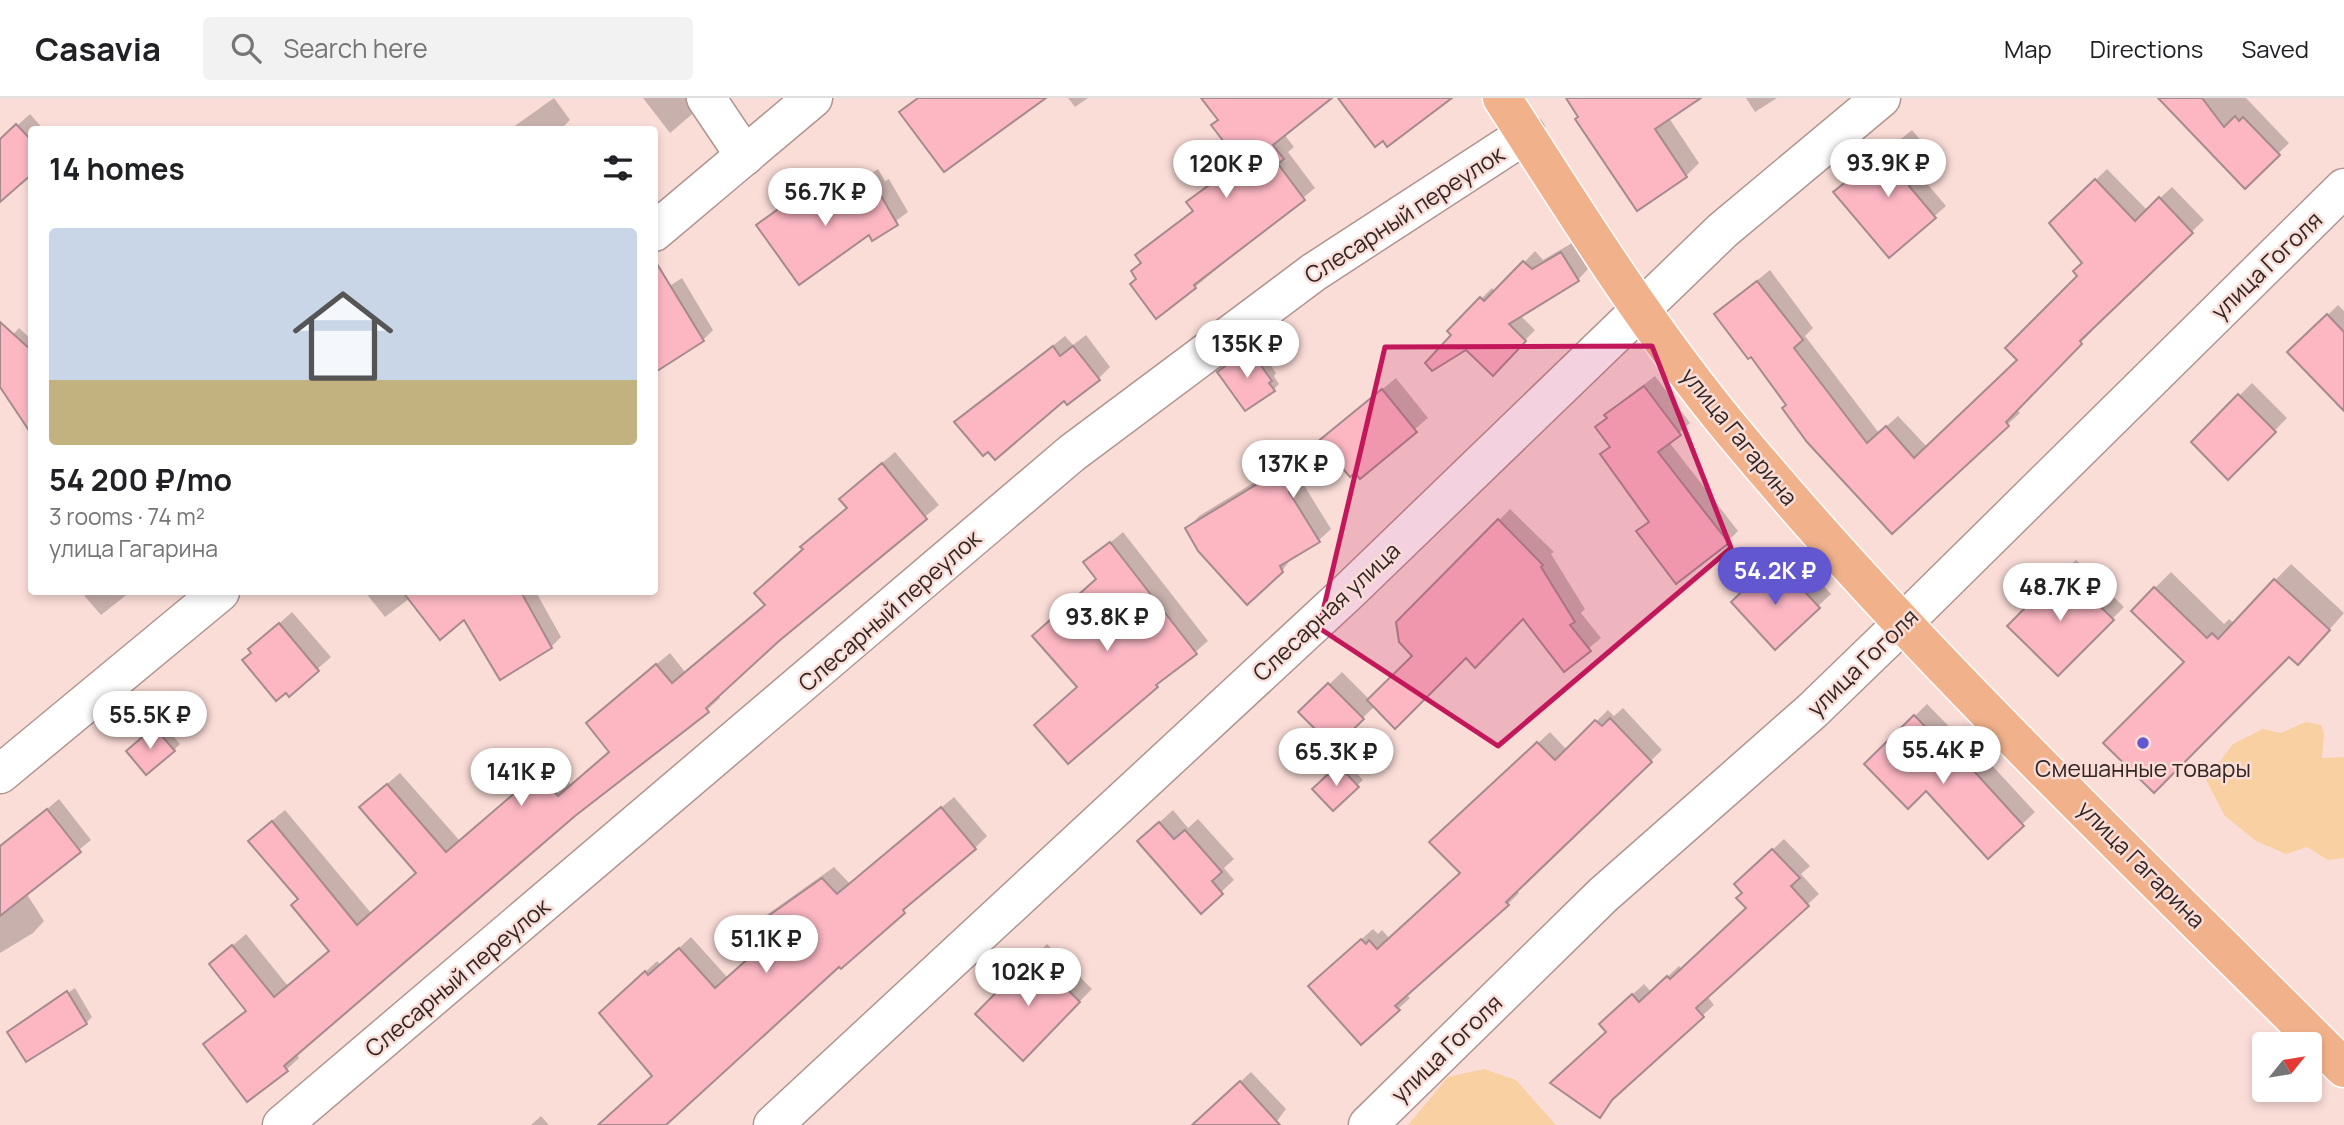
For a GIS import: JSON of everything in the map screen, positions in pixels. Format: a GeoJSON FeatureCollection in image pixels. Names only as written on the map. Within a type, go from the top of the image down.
{"type":"FeatureCollection","features":[{"type":"Feature","properties":{"kind":"main road","name":"улица Гагарина"},"geometry":{"type":"LineString","coordinates":[[1502,98],[1640,310],[1728,426],[1902,624],[2344,1068]]}},
{"type":"Feature","properties":{"kind":"street"},"geometry":{"type":"LineString","coordinates":[[706,98],[745,156]]}},
{"type":"Feature","properties":{"kind":"street"},"geometry":{"type":"LineString","coordinates":[[658,229],[813,98]]}},
{"type":"Feature","properties":{"kind":"street","name":"Слесарная улица"},"geometry":{"type":"LineString","coordinates":[[773,1125],[1348,592],[1744,211],[1881,98]]}},
{"type":"Feature","properties":{"kind":"street","name":"Слесарный переулок"},"geometry":{"type":"LineString","coordinates":[[282,1125],[1072,453],[1314,272],[1526,134]]}},
{"type":"Feature","properties":{"kind":"street","name":"улица Гоголя"},"geometry":{"type":"LineString","coordinates":[[1368,1125],[1603,895],[1812,711],[2344,188]]}},
{"type":"Feature","properties":{"kind":"street"},"geometry":{"type":"LineString","coordinates":[[0,774],[216,595]]}},
{"type":"Feature","properties":{"kind":"highlighted area"},"geometry":{"type":"Polygon","coordinates":[[[1652,346],[1731,548],[1498,746],[1319,628],[1385,347],[1652,346]]]}},
{"type":"Feature","properties":{"kind":"shaded area"},"geometry":{"type":"Polygon","coordinates":[[[2306,722],[2321,725],[2324,734],[2322,758],[2344,757],[2344,858],[2328,860],[2307,847],[2286,854],[2256,841],[2225,816],[2206,780],[2233,744],[2263,729],[2281,733],[2306,722]]]}},
{"type":"Feature","properties":{"kind":"shaded area"},"geometry":{"type":"Polygon","coordinates":[[[1484,1069],[1516,1080],[1556,1125],[1408,1125],[1448,1077],[1484,1069]]]}},
{"type":"Feature","properties":{"kind":"building"},"geometry":{"type":"Polygon","coordinates":[[[918,98],[1046,98],[944,172],[899,112],[918,98]]]}},
{"type":"Feature","properties":{"kind":"building"},"geometry":{"type":"Polygon","coordinates":[[[1201,98],[1332,98],[1273,145],[1284,159],[1278,164],[1305,200],[1194,285],[1196,288],[1156,319],[1130,284],[1136,279],[1131,271],[1141,263],[1135,255],[1193,211],[1186,202],[1220,177],[1214,170],[1234,155],[1211,125],[1218,120],[1201,98]]]}},
{"type":"Feature","properties":{"kind":"building"},"geometry":{"type":"Polygon","coordinates":[[[1338,98],[1452,98],[1387,147],[1383,141],[1375,147],[1338,98]]]}},
{"type":"Feature","properties":{"kind":"building"},"geometry":{"type":"Polygon","coordinates":[[[1566,98],[1701,98],[1655,129],[1687,177],[1637,211],[1575,119],[1578,117],[1566,98]]]}},
{"type":"Feature","properties":{"kind":"building"},"geometry":{"type":"Polygon","coordinates":[[[2158,98],[2202,98],[2224,127],[2235,116],[2239,121],[2243,117],[2280,155],[2245,189],[2158,98]]]}},
{"type":"Feature","properties":{"kind":"building"},"geometry":{"type":"Polygon","coordinates":[[[16,124],[28,137],[28,178],[0,202],[0,139],[16,124]]]}},
{"type":"Feature","properties":{"kind":"building"},"geometry":{"type":"Polygon","coordinates":[[[1900,140],[1926,171],[1909,186],[1936,218],[1889,258],[1833,192],[1900,140]]]}},
{"type":"Feature","properties":{"kind":"building"},"geometry":{"type":"Polygon","coordinates":[[[867,179],[874,191],[877,189],[898,225],[872,241],[869,235],[799,285],[756,225],[809,187],[823,206],[867,179]]]}},
{"type":"Feature","properties":{"kind":"building"},"geometry":{"type":"Polygon","coordinates":[[[2095,179],[2135,221],[2159,197],[2193,233],[2080,341],[2082,344],[2006,422],[2009,426],[1892,534],[1807,442],[1782,408],[1786,405],[1751,357],[1748,359],[1714,314],[1757,281],[1803,340],[1794,348],[1867,443],[1886,426],[1914,458],[2017,360],[2005,348],[2077,276],[2073,271],[2082,263],[2049,223],[2095,179]]]}},
{"type":"Feature","properties":{"kind":"building"},"geometry":{"type":"Polygon","coordinates":[[[1561,252],[1579,281],[1509,324],[1526,341],[1493,376],[1466,350],[1432,371],[1425,363],[1451,335],[1447,331],[1480,297],[1484,301],[1523,261],[1532,269],[1561,252]]]}},
{"type":"Feature","properties":{"kind":"building"},"geometry":{"type":"Polygon","coordinates":[[[658,266],[704,341],[658,370],[658,266]]]}},
{"type":"Feature","properties":{"kind":"building"},"geometry":{"type":"Polygon","coordinates":[[[2327,314],[2344,332],[2344,411],[2287,352],[2327,314]]]}},
{"type":"Feature","properties":{"kind":"building"},"geometry":{"type":"Polygon","coordinates":[[[0,322],[28,347],[28,429],[0,387],[0,322]]]}},
{"type":"Feature","properties":{"kind":"building"},"geometry":{"type":"Polygon","coordinates":[[[1053,346],[1060,356],[1073,346],[1100,380],[1067,405],[1064,401],[995,460],[988,452],[983,456],[954,422],[1053,346]]]}},
{"type":"Feature","properties":{"kind":"building"},"geometry":{"type":"Polygon","coordinates":[[[1249,349],[1272,381],[1269,383],[1275,391],[1245,411],[1217,372],[1249,349]]]}},
{"type":"Feature","properties":{"kind":"building"},"geometry":{"type":"Polygon","coordinates":[[[1644,386],[1681,435],[1658,452],[1729,543],[1676,584],[1636,531],[1649,522],[1600,454],[1610,447],[1595,427],[1607,418],[1604,415],[1644,386]]]}},
{"type":"Feature","properties":{"kind":"building"},"geometry":{"type":"Polygon","coordinates":[[[1382,389],[1417,432],[1360,479],[1355,473],[1350,477],[1338,463],[1289,492],[1320,542],[1280,566],[1283,572],[1247,605],[1198,551],[1185,528],[1277,472],[1278,474],[1382,389]]]}},
{"type":"Feature","properties":{"kind":"building"},"geometry":{"type":"Polygon","coordinates":[[[2238,394],[2276,432],[2228,480],[2191,442],[2238,394]]]}},
{"type":"Feature","properties":{"kind":"building"},"geometry":{"type":"Polygon","coordinates":[[[882,463],[927,519],[779,641],[706,708],[709,712],[575,816],[284,1066],[288,1071],[247,1102],[203,1044],[246,1011],[209,964],[232,945],[274,997],[329,951],[291,905],[298,899],[248,841],[272,821],[357,925],[416,873],[359,807],[387,784],[446,852],[538,773],[558,796],[609,752],[586,723],[656,664],[672,683],[765,605],[754,593],[803,549],[800,547],[847,508],[839,499],[882,463]]]}},
{"type":"Feature","properties":{"kind":"building"},"geometry":{"type":"Polygon","coordinates":[[[1498,519],[1543,565],[1541,567],[1575,622],[1570,625],[1591,651],[1564,672],[1523,619],[1475,668],[1466,658],[1395,729],[1367,700],[1412,656],[1399,642],[1396,622],[1498,519]]]}},
{"type":"Feature","properties":{"kind":"building"},"geometry":{"type":"Polygon","coordinates":[[[1110,542],[1197,654],[1156,685],[1158,687],[1068,764],[1034,725],[1077,687],[1032,636],[1096,579],[1083,562],[1110,542]]]}},
{"type":"Feature","properties":{"kind":"building"},"geometry":{"type":"Polygon","coordinates":[[[1777,568],[1786,578],[1789,575],[1820,608],[1775,650],[1731,602],[1758,576],[1762,582],[1777,568]]]}},
{"type":"Feature","properties":{"kind":"building"},"geometry":{"type":"Polygon","coordinates":[[[2063,570],[2114,620],[2058,676],[2007,626],[2063,570]]]}},
{"type":"Feature","properties":{"kind":"building"},"geometry":{"type":"Polygon","coordinates":[[[2274,579],[2330,630],[2298,665],[2289,657],[2154,793],[2103,743],[2184,662],[2131,611],[2154,587],[2207,638],[2212,633],[2218,639],[2274,579]]]}},
{"type":"Feature","properties":{"kind":"building"},"geometry":{"type":"Polygon","coordinates":[[[405,595],[523,595],[552,648],[500,680],[464,620],[440,640],[405,595]]]}},
{"type":"Feature","properties":{"kind":"building"},"geometry":{"type":"Polygon","coordinates":[[[279,623],[319,671],[289,697],[286,693],[276,701],[242,660],[251,653],[248,649],[279,623]]]}},
{"type":"Feature","properties":{"kind":"building"},"geometry":{"type":"Polygon","coordinates":[[[1328,683],[1364,719],[1334,748],[1298,712],[1328,683]]]}},
{"type":"Feature","properties":{"kind":"building"},"geometry":{"type":"Polygon","coordinates":[[[1914,715],[1959,762],[1963,759],[2024,826],[1988,859],[1926,791],[1908,809],[1864,764],[1914,715]]]}},
{"type":"Feature","properties":{"kind":"building"},"geometry":{"type":"Polygon","coordinates":[[[1610,718],[1652,762],[1506,902],[1509,905],[1395,1006],[1400,1010],[1361,1045],[1308,986],[1361,939],[1366,944],[1369,940],[1377,949],[1460,873],[1429,842],[1537,742],[1555,760],[1595,720],[1602,726],[1610,718]]]}},
{"type":"Feature","properties":{"kind":"building"},"geometry":{"type":"Polygon","coordinates":[[[154,727],[175,751],[146,775],[126,751],[154,727]]]}},
{"type":"Feature","properties":{"kind":"building"},"geometry":{"type":"Polygon","coordinates":[[[1338,765],[1359,787],[1333,811],[1312,789],[1338,765]]]}},
{"type":"Feature","properties":{"kind":"building"},"geometry":{"type":"Polygon","coordinates":[[[941,807],[976,849],[903,910],[905,913],[841,969],[839,967],[666,1125],[598,1125],[652,1076],[599,1013],[645,971],[648,975],[679,948],[715,988],[760,948],[747,931],[822,878],[837,894],[941,807]]]}},
{"type":"Feature","properties":{"kind":"building"},"geometry":{"type":"Polygon","coordinates":[[[47,809],[81,852],[0,916],[0,846],[47,809]]]}},
{"type":"Feature","properties":{"kind":"building"},"geometry":{"type":"Polygon","coordinates":[[[1159,822],[1174,839],[1185,830],[1222,872],[1212,881],[1223,894],[1201,914],[1137,841],[1159,822]]]}},
{"type":"Feature","properties":{"kind":"building"},"geometry":{"type":"Polygon","coordinates":[[[1772,849],[1800,878],[1791,886],[1809,906],[1696,1008],[1704,1017],[1612,1100],[1600,1118],[1550,1083],[1606,1032],[1599,1024],[1632,994],[1639,1002],[1667,976],[1670,979],[1746,908],[1736,898],[1742,893],[1734,884],[1772,849]]]}},
{"type":"Feature","properties":{"kind":"building"},"geometry":{"type":"Polygon","coordinates":[[[1033,955],[1080,1002],[1023,1061],[975,1014],[1033,955]]]}},
{"type":"Feature","properties":{"kind":"building"},"geometry":{"type":"Polygon","coordinates":[[[67,991],[87,1024],[26,1062],[7,1032],[67,991]]]}},
{"type":"Feature","properties":{"kind":"building"},"geometry":{"type":"Polygon","coordinates":[[[1240,1081],[1280,1125],[1192,1125],[1240,1081]]]}},
{"type":"Feature","properties":{"kind":"place","name":"Смешанные товары"},"geometry":{"type":"Point","coordinates":[2143,743]}}]}
